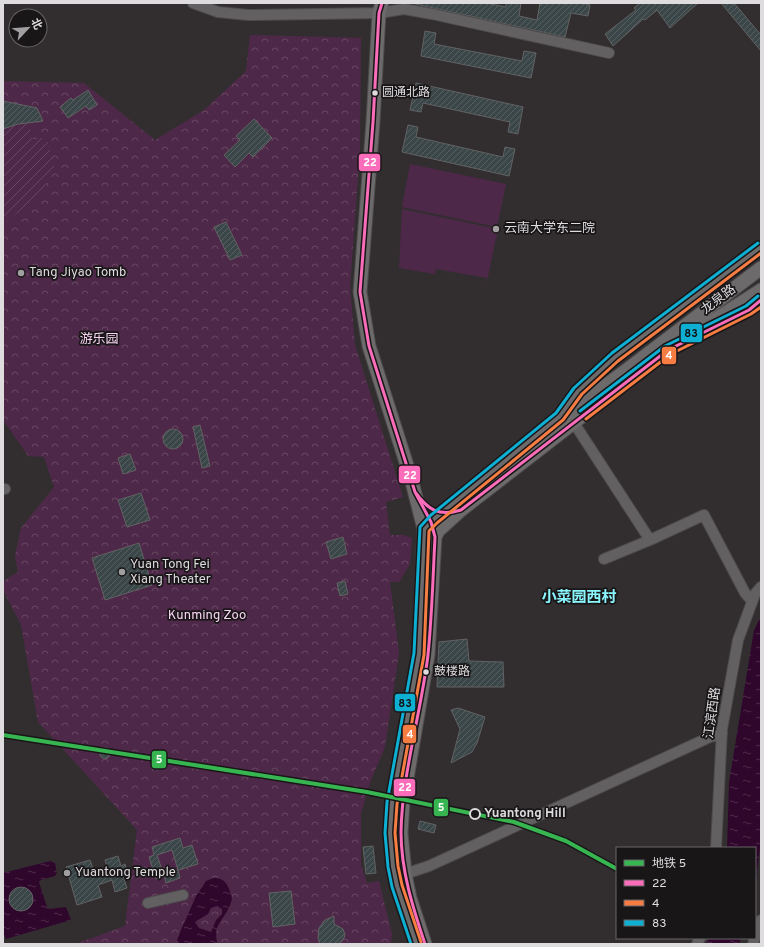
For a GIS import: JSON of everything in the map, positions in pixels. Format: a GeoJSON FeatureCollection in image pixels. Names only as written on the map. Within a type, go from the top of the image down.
{"type":"FeatureCollection","features":[{"type":"Feature","properties":{"kind":"main road"},"geometry":{"type":"LineString","coordinates":[[380,8],[360,292],[369,346],[412,478],[415,492],[432,530],[428,655],[403,802],[401,833],[405,874],[410,898],[425,944]]}},
{"type":"Feature","properties":{"kind":"main road"},"geometry":{"type":"LineString","coordinates":[[560,416],[578,391],[615,357],[761,247]]}},
{"type":"Feature","properties":{"kind":"main road"},"geometry":{"type":"LineString","coordinates":[[416,944],[397,886],[393,867],[390,833],[392,802],[419,654],[432,530],[441,513],[630,357],[761,260]]}},
{"type":"Feature","properties":{"kind":"main road","name":"龙泉路"},"geometry":{"type":"LineString","coordinates":[[560,416],[595,394],[761,268]]}},
{"type":"Feature","properties":{"kind":"main road","name":"龙泉路"},"geometry":{"type":"LineString","coordinates":[[715,316],[761,277]]}},
{"type":"Feature","properties":{"kind":"main road"},"geometry":{"type":"LineString","coordinates":[[432,530],[461,510],[668,350],[715,316],[761,290]]}},
{"type":"Feature","properties":{"kind":"main road"},"geometry":{"type":"LineString","coordinates":[[668,350],[749,310],[761,300]]}},
{"type":"Feature","properties":{"kind":"main road"},"geometry":{"type":"LineString","coordinates":[[415,492],[430,509],[449,514],[461,510]]}},
{"type":"Feature","properties":{"kind":"street"},"geometry":{"type":"LineString","coordinates":[[193,3],[218,12],[248,16],[380,8],[404,9],[609,53]]}},
{"type":"Feature","properties":{"kind":"street"},"geometry":{"type":"LineString","coordinates":[[574,423],[650,540]]}},
{"type":"Feature","properties":{"kind":"street"},"geometry":{"type":"LineString","coordinates":[[604,559],[704,515],[745,593],[752,601]]}},
{"type":"Feature","properties":{"kind":"street","name":"江滨西路"},"geometry":{"type":"LineString","coordinates":[[716,847],[722,734],[738,640],[754,594],[761,587]]}},
{"type":"Feature","properties":{"kind":"street"},"geometry":{"type":"LineString","coordinates":[[405,874],[429,866],[710,737],[722,734]]}},
{"type":"Feature","properties":{"kind":"street"},"geometry":{"type":"LineString","coordinates":[[148,903],[183,895]]}},
{"type":"Feature","properties":{"kind":"street"},"geometry":{"type":"LineString","coordinates":[[756,935],[761,920]]}},
{"type":"Feature","properties":{"kind":"green space","name":"Kunming Zoo"},"geometry":{"type":"Polygon","coordinates":[[[250,35],[361,38],[360,149],[350,287],[355,345],[403,497],[386,502],[390,535],[404,535],[412,538],[410,564],[399,582],[390,582],[399,653],[385,747],[371,780],[361,813],[361,865],[367,883],[379,881],[392,934],[391,944],[75,944],[125,926],[137,830],[38,722],[21,625],[3,590],[3,581],[18,572],[15,556],[21,528],[54,487],[44,457],[28,456],[3,420],[3,81],[84,83],[155,140],[204,110],[246,71],[250,35]]]}},
{"type":"Feature","properties":{"kind":"green space"},"geometry":{"type":"Polygon","coordinates":[[[29,122],[32,139],[47,138],[54,167],[43,191],[3,225],[3,129],[29,122]]]}},
{"type":"Feature","properties":{"kind":"green space"},"geometry":{"type":"Polygon","coordinates":[[[410,164],[506,184],[497,227],[402,207],[410,164]]]}},
{"type":"Feature","properties":{"kind":"green space"},"geometry":{"type":"Polygon","coordinates":[[[402,209],[498,229],[486,286],[487,278],[436,269],[434,277],[434,274],[399,268],[402,209]]]}},
{"type":"Feature","properties":{"kind":"water"},"geometry":{"type":"Polygon","coordinates":[[[761,616],[761,839],[756,880],[756,847],[727,847],[729,782],[754,630],[761,616]]]}},
{"type":"Feature","properties":{"kind":"water"},"geometry":{"type":"Polygon","coordinates":[[[50,861],[55,863],[57,873],[55,876],[39,882],[47,907],[49,909],[66,907],[71,920],[6,939],[3,933],[3,873],[50,861]]]}},
{"type":"Feature","properties":{"kind":"water"},"geometry":{"type":"Polygon","coordinates":[[[213,878],[221,879],[228,887],[232,898],[228,910],[218,925],[216,937],[218,944],[180,944],[177,940],[181,930],[196,896],[206,881],[213,878]],[[217,906],[211,908],[208,914],[195,922],[199,928],[211,932],[216,920],[222,914],[222,909],[217,906]]]}},
{"type":"Feature","properties":{"kind":"water"},"geometry":{"type":"Polygon","coordinates":[[[708,939],[741,939],[739,944],[706,944],[708,939]]]}},
{"type":"Feature","properties":{"kind":"building"},"geometry":{"type":"Polygon","coordinates":[[[411,3],[486,3],[506,7],[506,3],[521,3],[519,16],[537,20],[540,3],[581,3],[590,5],[588,16],[571,13],[565,37],[411,3]]]}},
{"type":"Feature","properties":{"kind":"building"},"geometry":{"type":"Polygon","coordinates":[[[640,3],[698,3],[670,28],[657,10],[645,20],[643,19],[613,46],[605,34],[636,10],[634,8],[640,3]]]}},
{"type":"Feature","properties":{"kind":"building"},"geometry":{"type":"Polygon","coordinates":[[[721,3],[734,3],[761,35],[761,51],[721,3]]]}},
{"type":"Feature","properties":{"kind":"building"},"geometry":{"type":"Polygon","coordinates":[[[425,31],[436,33],[434,44],[522,61],[524,51],[536,53],[531,78],[421,56],[425,31]]]}},
{"type":"Feature","properties":{"kind":"building"},"geometry":{"type":"Polygon","coordinates":[[[416,83],[523,107],[518,134],[508,132],[510,122],[423,103],[421,112],[410,110],[416,83]]]}},
{"type":"Feature","properties":{"kind":"building"},"geometry":{"type":"Polygon","coordinates":[[[88,90],[97,105],[89,110],[86,106],[68,118],[60,107],[71,98],[73,100],[88,90]]]}},
{"type":"Feature","properties":{"kind":"building"},"geometry":{"type":"Polygon","coordinates":[[[3,101],[37,108],[43,121],[18,124],[3,129],[3,101]]]}},
{"type":"Feature","properties":{"kind":"building"},"geometry":{"type":"Polygon","coordinates":[[[254,119],[272,138],[253,157],[249,153],[235,167],[224,155],[240,140],[236,136],[254,119]]]}},
{"type":"Feature","properties":{"kind":"building"},"geometry":{"type":"Polygon","coordinates":[[[408,125],[418,127],[416,137],[503,157],[505,147],[515,149],[509,176],[402,152],[408,125]]]}},
{"type":"Feature","properties":{"kind":"building"},"geometry":{"type":"Polygon","coordinates":[[[226,222],[242,255],[230,260],[214,227],[226,222]]]}},
{"type":"Feature","properties":{"kind":"building"},"geometry":{"type":"Polygon","coordinates":[[[200,425],[210,466],[202,468],[193,427],[200,425]]]}},
{"type":"Feature","properties":{"kind":"building"},"geometry":{"type":"Polygon","coordinates":[[[173,429],[180,432],[183,439],[180,446],[173,449],[166,446],[163,439],[166,432],[173,429]]]}},
{"type":"Feature","properties":{"kind":"building"},"geometry":{"type":"Polygon","coordinates":[[[130,454],[136,470],[123,474],[118,458],[130,454]]]}},
{"type":"Feature","properties":{"kind":"building"},"geometry":{"type":"Polygon","coordinates":[[[141,493],[150,520],[127,527],[118,500],[141,493]]]}},
{"type":"Feature","properties":{"kind":"building"},"geometry":{"type":"Polygon","coordinates":[[[343,537],[347,554],[331,559],[326,542],[343,537]]]}},
{"type":"Feature","properties":{"kind":"building","name":"Yuan Tong Fei Xiang Theater"},"geometry":{"type":"Polygon","coordinates":[[[139,543],[152,585],[105,600],[92,558],[139,543]]]}},
{"type":"Feature","properties":{"kind":"building"},"geometry":{"type":"Polygon","coordinates":[[[345,581],[348,594],[340,596],[337,583],[345,581]]]}},
{"type":"Feature","properties":{"kind":"building"},"geometry":{"type":"Polygon","coordinates":[[[467,639],[469,661],[503,662],[504,687],[437,687],[439,642],[467,639]]]}},
{"type":"Feature","properties":{"kind":"building"},"geometry":{"type":"Polygon","coordinates":[[[458,708],[485,717],[477,743],[472,752],[451,763],[460,729],[451,710],[458,708]]]}},
{"type":"Feature","properties":{"kind":"building"},"geometry":{"type":"Polygon","coordinates":[[[103,748],[107,748],[109,749],[109,757],[103,758],[100,755],[100,751],[103,748]]]}},
{"type":"Feature","properties":{"kind":"building"},"geometry":{"type":"Polygon","coordinates":[[[420,821],[436,825],[434,833],[418,829],[420,821]]]}},
{"type":"Feature","properties":{"kind":"building"},"geometry":{"type":"Polygon","coordinates":[[[180,838],[183,848],[192,845],[198,864],[178,870],[172,850],[157,855],[164,876],[156,879],[149,857],[154,855],[152,847],[180,838]]]}},
{"type":"Feature","properties":{"kind":"building"},"geometry":{"type":"Polygon","coordinates":[[[373,846],[376,873],[366,874],[363,847],[373,846]]]}},
{"type":"Feature","properties":{"kind":"building"},"geometry":{"type":"Polygon","coordinates":[[[118,856],[121,866],[125,864],[128,874],[123,876],[127,888],[115,892],[112,880],[98,885],[102,897],[77,905],[66,867],[90,860],[95,874],[108,870],[105,860],[118,856]]]}},
{"type":"Feature","properties":{"kind":"building"},"geometry":{"type":"Polygon","coordinates":[[[178,870],[180,878],[166,883],[164,874],[178,870]]]}},
{"type":"Feature","properties":{"kind":"building"},"geometry":{"type":"Polygon","coordinates":[[[21,887],[29,891],[33,899],[29,907],[21,911],[13,907],[9,899],[13,891],[21,887]]]}},
{"type":"Feature","properties":{"kind":"building"},"geometry":{"type":"Polygon","coordinates":[[[291,891],[295,924],[273,927],[269,893],[291,891]]]}},
{"type":"Feature","properties":{"kind":"building"},"geometry":{"type":"Polygon","coordinates":[[[334,916],[334,924],[343,929],[345,935],[344,938],[340,943],[336,944],[320,944],[318,938],[319,928],[325,920],[334,916]]]}},
{"type":"Feature","properties":{"kind":"metro line","name":"5"},"geometry":{"type":"LineString","coordinates":[[3,735],[367,792],[514,822],[566,841],[616,868]]}},
{"type":"Feature","properties":{"kind":"transit line","name":"22"},"geometry":{"type":"LineString","coordinates":[[382,3],[379,13],[373,122],[360,292],[369,346],[415,492],[431,522],[435,537],[428,655],[408,766],[402,810],[401,832],[405,875],[425,944]]}},
{"type":"Feature","properties":{"kind":"transit line","name":"83"},"geometry":{"type":"LineString","coordinates":[[411,944],[392,887],[388,867],[385,833],[387,802],[414,653],[420,527],[431,515],[556,413],[574,388],[612,353],[758,243]]}},
{"type":"Feature","properties":{"kind":"transit line","name":"4"},"geometry":{"type":"LineString","coordinates":[[421,942],[402,885],[398,866],[395,833],[397,804],[424,655],[429,531],[563,420],[582,394],[618,361],[761,253]]}},
{"type":"Feature","properties":{"kind":"transit line","name":"83"},"geometry":{"type":"LineString","coordinates":[[580,411],[665,346],[746,306],[758,296]]}},
{"type":"Feature","properties":{"kind":"transit line","name":"22"},"geometry":{"type":"LineString","coordinates":[[415,492],[429,507],[440,512],[446,513],[461,510],[668,350],[749,310],[761,300]]}},
{"type":"Feature","properties":{"kind":"transit line","name":"4"},"geometry":{"type":"LineString","coordinates":[[586,419],[671,354],[751,314],[761,307]]}},
{"type":"Feature","properties":{"kind":"place","name":"圆通北路"},"geometry":{"type":"Point","coordinates":[375,93]}},
{"type":"Feature","properties":{"kind":"place","name":"云南大学东二院"},"geometry":{"type":"Point","coordinates":[496,229]}},
{"type":"Feature","properties":{"kind":"place","name":"Tang Jiyao Tomb"},"geometry":{"type":"Point","coordinates":[21,273]}},
{"type":"Feature","properties":{"kind":"place","name":"Yuan Tong Fei Xiang Theater"},"geometry":{"type":"Point","coordinates":[122,572]}},
{"type":"Feature","properties":{"kind":"place","name":"鼓楼路"},"geometry":{"type":"Point","coordinates":[426,672]}},
{"type":"Feature","properties":{"kind":"place","name":"Yuantong Hill"},"geometry":{"type":"Point","coordinates":[475,814]}},
{"type":"Feature","properties":{"kind":"place","name":"Yuantong Temple"},"geometry":{"type":"Point","coordinates":[67,873]}},
{"type":"Feature","properties":{"kind":"district","name":"小菜园西村"},"geometry":{"type":"Point","coordinates":[579,598]}},
{"type":"Feature","properties":{"kind":"park label","name":"游乐园"},"geometry":{"type":"Point","coordinates":[99,340]}}]}
